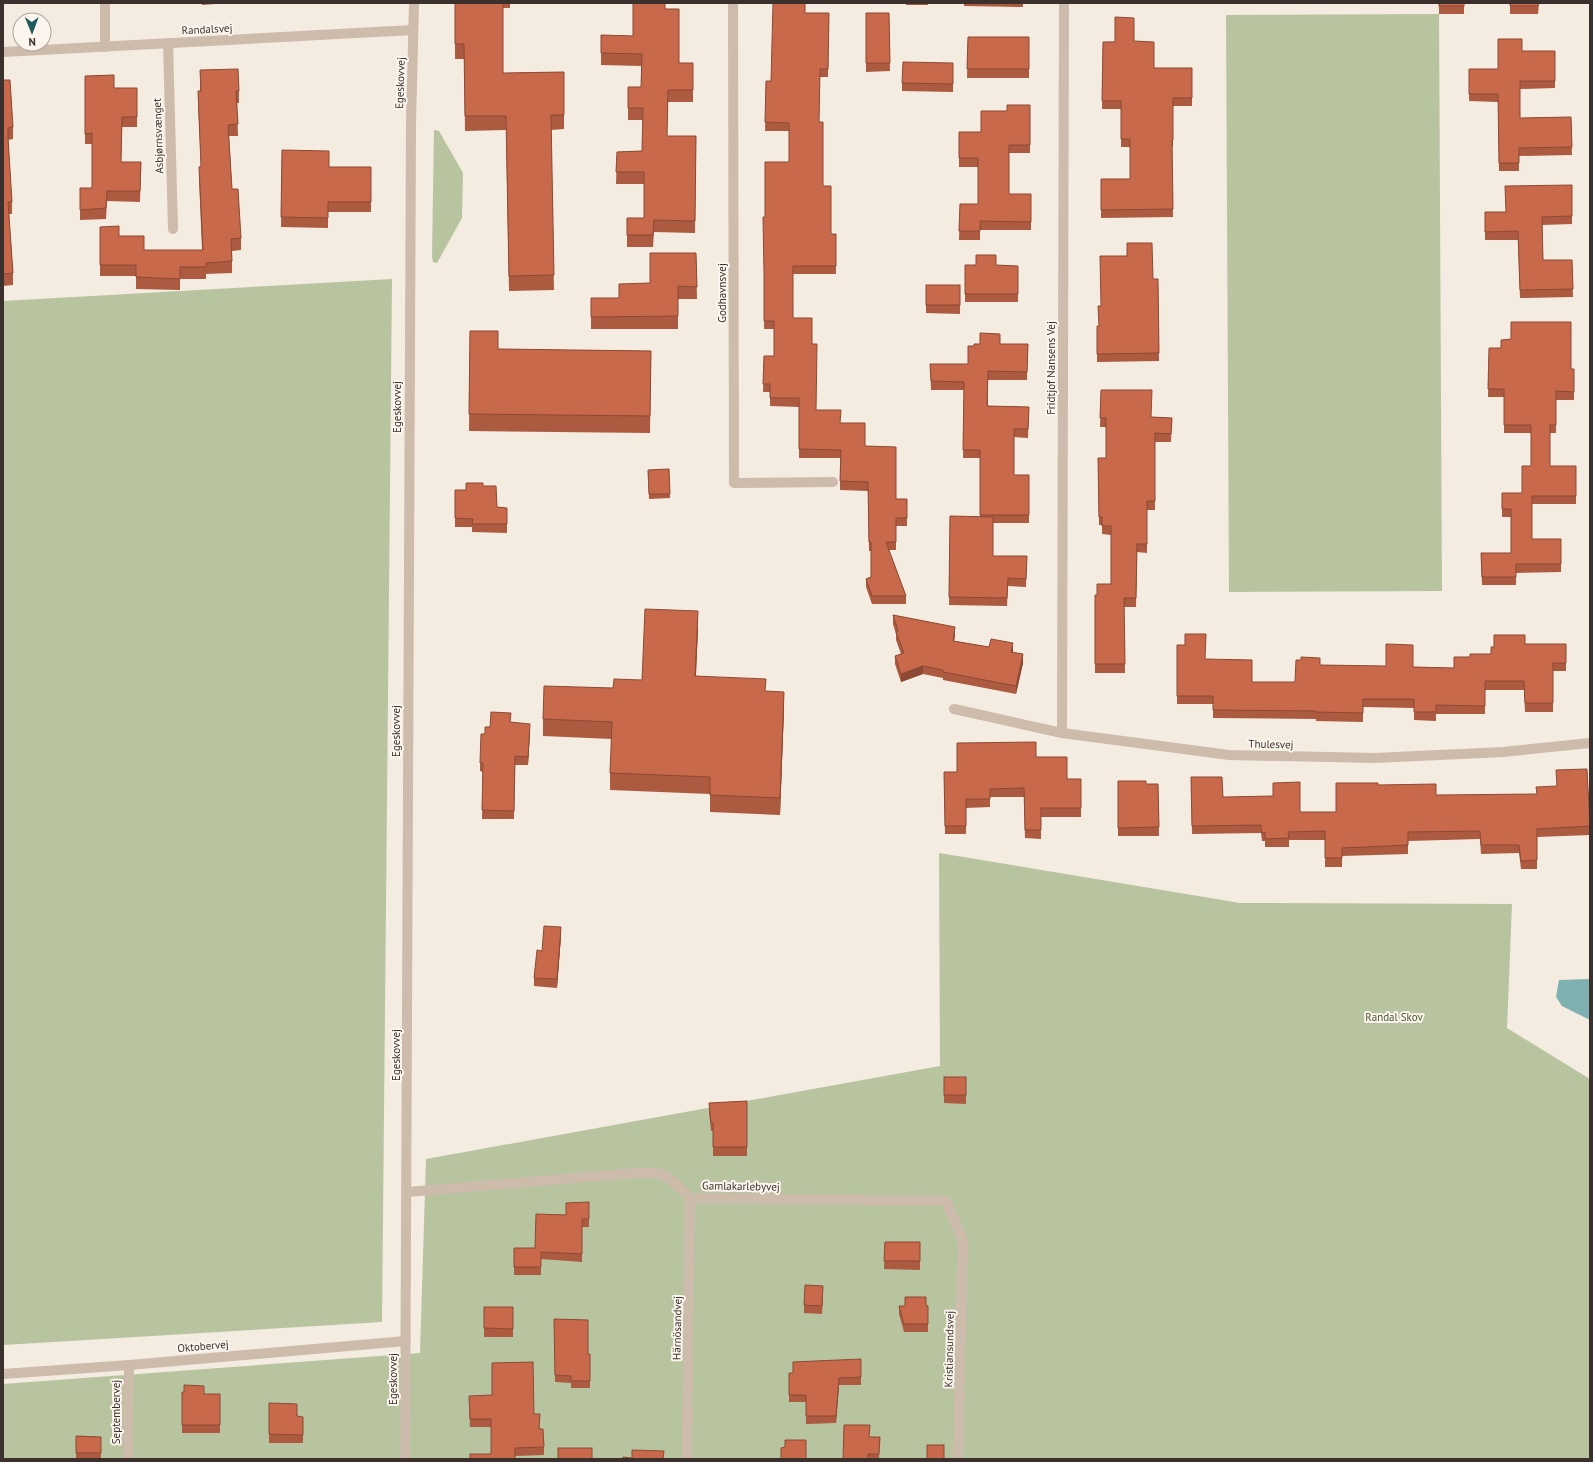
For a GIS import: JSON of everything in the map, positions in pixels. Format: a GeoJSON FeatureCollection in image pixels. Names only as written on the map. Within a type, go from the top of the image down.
{"type":"FeatureCollection","features":[{"type":"Feature","properties":{"kind":"street"},"geometry":{"type":"LineString","coordinates":[[105,3],[105,47]]}},
{"type":"Feature","properties":{"kind":"street","name":"Egeskovvej"},"geometry":{"type":"LineString","coordinates":[[405,1459],[410,281],[411,123],[414,3]]}},
{"type":"Feature","properties":{"kind":"street","name":"Godhavnsvej"},"geometry":{"type":"LineString","coordinates":[[733,3],[734,484],[833,482]]}},
{"type":"Feature","properties":{"kind":"street","name":"Fridtjof Nansens Vej"},"geometry":{"type":"LineString","coordinates":[[1062,733],[1064,3]]}},
{"type":"Feature","properties":{"kind":"street","name":"Randalsvej"},"geometry":{"type":"LineString","coordinates":[[3,52],[413,30]]}},
{"type":"Feature","properties":{"kind":"street","name":"Asbjørnsvænget"},"geometry":{"type":"LineString","coordinates":[[168,43],[173,229]]}},
{"type":"Feature","properties":{"kind":"street","name":"Thulesvej"},"geometry":{"type":"LineString","coordinates":[[954,709],[1062,733],[1229,755],[1375,758],[1502,752],[1590,743]]}},
{"type":"Feature","properties":{"kind":"street","name":"Gamlakarlebyvej"},"geometry":{"type":"LineString","coordinates":[[407,1192],[635,1173],[659,1173],[674,1182],[690,1198],[946,1201],[963,1240]]}},
{"type":"Feature","properties":{"kind":"street","name":"Härnösandvej"},"geometry":{"type":"LineString","coordinates":[[687,1459],[690,1198]]}},
{"type":"Feature","properties":{"kind":"street","name":"Kristiansundsvej"},"geometry":{"type":"LineString","coordinates":[[958,1459],[963,1240]]}},
{"type":"Feature","properties":{"kind":"street","name":"Oktobervej"},"geometry":{"type":"LineString","coordinates":[[3,1374],[406,1342]]}},
{"type":"Feature","properties":{"kind":"street","name":"Septembervej"},"geometry":{"type":"LineString","coordinates":[[128,1459],[129,1365]]}},
{"type":"Feature","properties":{"kind":"green space"},"geometry":{"type":"Polygon","coordinates":[[[1439,14],[1442,591],[1229,592],[1226,15],[1439,14]]]}},
{"type":"Feature","properties":{"kind":"green space"},"geometry":{"type":"Polygon","coordinates":[[[434,130],[439,131],[463,173],[462,218],[437,263],[433,262],[432,257],[434,130]]]}},
{"type":"Feature","properties":{"kind":"green space"},"geometry":{"type":"Polygon","coordinates":[[[392,279],[382,1322],[3,1345],[3,301],[392,279]]]}},
{"type":"Feature","properties":{"kind":"green space","name":"Randal Skov"},"geometry":{"type":"Polygon","coordinates":[[[939,853],[1240,903],[1512,904],[1507,1028],[1590,1079],[1590,1459],[3,1459],[3,1384],[420,1353],[426,1159],[940,1066],[939,853]]]}},
{"type":"Feature","properties":{"kind":"water"},"geometry":{"type":"Polygon","coordinates":[[[1590,979],[1590,1020],[1562,1006],[1556,997],[1559,980],[1590,979]]]}},
{"type":"Feature","properties":{"kind":"building"},"geometry":{"type":"Polygon","coordinates":[[[455,3],[503,3],[503,73],[564,72],[564,115],[551,115],[554,275],[509,276],[506,116],[465,116],[464,44],[455,44],[455,3]]]}},
{"type":"Feature","properties":{"kind":"building"},"geometry":{"type":"Polygon","coordinates":[[[633,3],[665,3],[665,9],[679,9],[679,63],[693,63],[693,90],[668,90],[667,136],[696,136],[695,221],[654,220],[653,235],[627,235],[627,218],[644,218],[644,172],[616,172],[617,152],[642,151],[643,108],[628,108],[628,87],[641,87],[642,54],[601,53],[601,35],[633,36],[633,3]]]}},
{"type":"Feature","properties":{"kind":"building"},"geometry":{"type":"Polygon","coordinates":[[[773,3],[805,3],[805,13],[829,13],[828,69],[820,69],[819,122],[823,122],[823,186],[831,186],[831,234],[836,234],[836,266],[793,266],[793,318],[812,318],[812,344],[817,344],[816,410],[841,410],[840,423],[865,423],[865,446],[896,447],[896,499],[907,499],[907,518],[896,518],[896,542],[886,542],[906,596],[872,596],[866,579],[871,577],[868,482],[840,481],[841,450],[799,449],[799,398],[770,398],[770,384],[763,384],[764,356],[774,356],[774,321],[764,321],[763,217],[765,217],[765,162],[789,162],[789,123],[765,122],[766,81],[771,81],[773,3]]]}},
{"type":"Feature","properties":{"kind":"building"},"geometry":{"type":"Polygon","coordinates":[[[1439,3],[1464,3],[1464,6],[1439,6],[1439,3]]]}},
{"type":"Feature","properties":{"kind":"building"},"geometry":{"type":"Polygon","coordinates":[[[1510,3],[1539,3],[1538,6],[1510,6],[1510,3]]]}},
{"type":"Feature","properties":{"kind":"building"},"geometry":{"type":"Polygon","coordinates":[[[866,13],[889,13],[890,63],[866,63],[866,13]]]}},
{"type":"Feature","properties":{"kind":"building"},"geometry":{"type":"Polygon","coordinates":[[[1115,17],[1134,18],[1134,41],[1154,42],[1154,68],[1192,68],[1192,98],[1173,98],[1173,209],[1101,210],[1101,179],[1130,179],[1130,139],[1121,139],[1121,101],[1102,101],[1103,42],[1115,42],[1115,17]]]}},
{"type":"Feature","properties":{"kind":"building"},"geometry":{"type":"Polygon","coordinates":[[[968,37],[1029,37],[1029,69],[967,69],[968,37]]]}},
{"type":"Feature","properties":{"kind":"building"},"geometry":{"type":"Polygon","coordinates":[[[1498,39],[1522,39],[1522,51],[1555,51],[1555,81],[1520,81],[1520,118],[1571,117],[1572,147],[1519,148],[1519,163],[1499,163],[1498,94],[1469,94],[1469,69],[1498,69],[1498,39]]]}},
{"type":"Feature","properties":{"kind":"building"},"geometry":{"type":"Polygon","coordinates":[[[903,62],[953,63],[953,84],[902,83],[903,62]]]}},
{"type":"Feature","properties":{"kind":"building"},"geometry":{"type":"Polygon","coordinates":[[[238,69],[239,91],[236,91],[238,124],[228,125],[232,189],[238,189],[241,238],[231,239],[232,261],[206,263],[206,267],[180,267],[180,279],[136,277],[136,265],[100,265],[100,227],[119,226],[119,236],[144,236],[144,250],[203,250],[199,167],[201,166],[198,91],[201,91],[200,70],[238,69]]]}},
{"type":"Feature","properties":{"kind":"building"},"geometry":{"type":"Polygon","coordinates":[[[114,75],[114,88],[137,88],[137,117],[122,117],[121,162],[141,162],[140,191],[107,191],[106,208],[80,210],[80,188],[92,188],[92,133],[85,134],[85,76],[114,75]]]}},
{"type":"Feature","properties":{"kind":"building"},"geometry":{"type":"Polygon","coordinates":[[[3,80],[10,80],[13,127],[8,128],[12,202],[8,202],[13,273],[3,274],[3,80]]]}},
{"type":"Feature","properties":{"kind":"building"},"geometry":{"type":"Polygon","coordinates":[[[1007,105],[1030,105],[1030,145],[1009,145],[1009,194],[1031,194],[1031,222],[980,221],[980,231],[959,231],[960,204],[978,204],[978,158],[959,158],[959,132],[981,132],[981,111],[1007,111],[1007,105]]]}},
{"type":"Feature","properties":{"kind":"building"},"geometry":{"type":"Polygon","coordinates":[[[282,150],[329,151],[329,167],[371,167],[371,202],[328,202],[328,218],[281,217],[282,150]]]}},
{"type":"Feature","properties":{"kind":"building"},"geometry":{"type":"Polygon","coordinates":[[[1572,185],[1572,216],[1542,217],[1543,260],[1572,260],[1573,289],[1520,290],[1518,231],[1485,232],[1485,212],[1506,212],[1505,186],[1572,185]]]}},
{"type":"Feature","properties":{"kind":"building"},"geometry":{"type":"Polygon","coordinates":[[[1127,243],[1152,243],[1153,279],[1158,279],[1159,353],[1097,354],[1097,326],[1099,326],[1098,306],[1101,306],[1100,256],[1127,256],[1127,243]]]}},
{"type":"Feature","properties":{"kind":"building"},"geometry":{"type":"Polygon","coordinates":[[[650,253],[696,253],[697,287],[678,286],[678,316],[591,317],[591,298],[619,298],[619,284],[650,283],[650,253]]]}},
{"type":"Feature","properties":{"kind":"building"},"geometry":{"type":"Polygon","coordinates":[[[976,255],[996,255],[996,265],[1018,266],[1018,294],[965,294],[965,265],[976,265],[976,255]]]}},
{"type":"Feature","properties":{"kind":"building"},"geometry":{"type":"Polygon","coordinates":[[[926,285],[960,285],[960,305],[926,305],[926,285]]]}},
{"type":"Feature","properties":{"kind":"building"},"geometry":{"type":"Polygon","coordinates":[[[1511,322],[1571,322],[1571,369],[1574,369],[1574,392],[1556,391],[1556,425],[1550,425],[1550,466],[1576,466],[1576,496],[1532,496],[1532,539],[1561,539],[1561,564],[1516,564],[1516,577],[1482,577],[1481,553],[1511,553],[1511,509],[1502,509],[1502,493],[1522,493],[1522,466],[1531,466],[1531,425],[1504,425],[1504,389],[1488,389],[1489,348],[1501,348],[1501,340],[1511,339],[1511,322]]]}},
{"type":"Feature","properties":{"kind":"building"},"geometry":{"type":"Polygon","coordinates":[[[470,331],[498,331],[498,349],[651,351],[650,416],[469,414],[470,331]]]}},
{"type":"Feature","properties":{"kind":"building"},"geometry":{"type":"Polygon","coordinates":[[[980,333],[1000,334],[1000,344],[1028,344],[1027,372],[988,371],[987,406],[1029,407],[1028,429],[1014,429],[1014,475],[1029,475],[1029,515],[980,515],[980,450],[963,450],[964,382],[931,381],[930,364],[968,364],[968,346],[980,344],[980,333]]]}},
{"type":"Feature","properties":{"kind":"building"},"geometry":{"type":"Polygon","coordinates":[[[1101,390],[1152,390],[1151,417],[1172,418],[1171,434],[1155,433],[1155,501],[1147,501],[1147,544],[1137,544],[1136,598],[1124,598],[1125,664],[1095,664],[1095,595],[1097,595],[1097,584],[1111,584],[1111,526],[1102,526],[1102,517],[1099,517],[1098,458],[1106,458],[1106,418],[1100,418],[1101,390]]]}},
{"type":"Feature","properties":{"kind":"building"},"geometry":{"type":"Polygon","coordinates":[[[669,469],[670,494],[649,494],[648,470],[669,469]]]}},
{"type":"Feature","properties":{"kind":"building"},"geometry":{"type":"Polygon","coordinates":[[[466,483],[483,483],[483,486],[496,486],[497,507],[507,508],[507,524],[472,524],[473,519],[455,518],[455,490],[466,490],[466,483]]]}},
{"type":"Feature","properties":{"kind":"building"},"geometry":{"type":"Polygon","coordinates":[[[950,516],[993,517],[993,556],[1027,556],[1026,579],[1008,578],[1007,598],[949,597],[950,516]]]}},
{"type":"Feature","properties":{"kind":"building"},"geometry":{"type":"Polygon","coordinates":[[[645,609],[698,611],[695,676],[766,679],[765,691],[784,692],[780,798],[710,795],[710,777],[610,773],[612,722],[543,719],[544,686],[613,688],[614,679],[642,680],[645,609]]]}},
{"type":"Feature","properties":{"kind":"building"},"geometry":{"type":"Polygon","coordinates":[[[893,615],[955,627],[953,641],[989,647],[991,639],[1013,643],[1011,652],[1023,654],[1016,686],[943,672],[943,670],[923,666],[901,674],[895,656],[904,653],[896,632],[898,631],[893,615]]]}},
{"type":"Feature","properties":{"kind":"building"},"geometry":{"type":"Polygon","coordinates":[[[1185,634],[1206,634],[1205,659],[1252,660],[1252,682],[1295,682],[1296,660],[1301,660],[1301,657],[1320,658],[1320,665],[1386,666],[1386,644],[1413,645],[1413,667],[1454,668],[1454,657],[1470,657],[1470,654],[1491,654],[1491,647],[1494,647],[1494,635],[1525,635],[1525,644],[1566,644],[1566,663],[1553,663],[1553,703],[1525,703],[1524,681],[1485,681],[1485,706],[1436,705],[1436,712],[1414,712],[1414,699],[1363,699],[1363,713],[1213,710],[1213,696],[1177,696],[1177,645],[1185,645],[1185,634]]]}},
{"type":"Feature","properties":{"kind":"building"},"geometry":{"type":"Polygon","coordinates":[[[491,712],[511,713],[510,722],[530,724],[528,757],[515,756],[514,811],[482,810],[483,763],[480,763],[481,734],[485,734],[485,727],[490,727],[491,712]]]}},
{"type":"Feature","properties":{"kind":"building"},"geometry":{"type":"Polygon","coordinates":[[[1036,742],[1036,757],[1067,757],[1067,779],[1081,779],[1081,808],[1041,808],[1041,830],[1025,830],[1024,788],[990,789],[990,799],[966,799],[966,826],[945,826],[944,772],[957,772],[957,743],[1036,742]]]}},
{"type":"Feature","properties":{"kind":"building"},"geometry":{"type":"Polygon","coordinates":[[[1587,769],[1590,826],[1537,829],[1537,860],[1521,861],[1519,845],[1481,845],[1480,831],[1408,832],[1408,845],[1342,848],[1342,858],[1325,858],[1325,831],[1288,832],[1289,838],[1265,839],[1265,832],[1262,833],[1261,825],[1192,826],[1191,777],[1222,777],[1223,797],[1273,796],[1273,783],[1300,782],[1300,812],[1336,812],[1336,783],[1378,783],[1378,785],[1436,784],[1436,795],[1537,794],[1536,787],[1557,786],[1556,770],[1587,769]]]}},
{"type":"Feature","properties":{"kind":"building"},"geometry":{"type":"Polygon","coordinates":[[[1118,781],[1146,781],[1146,784],[1158,784],[1159,827],[1118,828],[1118,781]]]}},
{"type":"Feature","properties":{"kind":"building"},"geometry":{"type":"Polygon","coordinates":[[[544,926],[561,927],[557,979],[534,978],[537,950],[542,951],[544,926]]]}},
{"type":"Feature","properties":{"kind":"building"},"geometry":{"type":"Polygon","coordinates":[[[944,1077],[966,1077],[966,1095],[944,1095],[944,1077]]]}},
{"type":"Feature","properties":{"kind":"building"},"geometry":{"type":"Polygon","coordinates":[[[747,1101],[747,1147],[713,1147],[713,1123],[711,1123],[709,1103],[747,1101]]]}},
{"type":"Feature","properties":{"kind":"building"},"geometry":{"type":"Polygon","coordinates":[[[589,1202],[589,1219],[582,1219],[582,1254],[541,1252],[541,1267],[514,1267],[514,1248],[535,1248],[536,1214],[566,1215],[566,1203],[589,1202]]]}},
{"type":"Feature","properties":{"kind":"building"},"geometry":{"type":"Polygon","coordinates":[[[885,1242],[920,1242],[920,1261],[884,1261],[885,1242]]]}},
{"type":"Feature","properties":{"kind":"building"},"geometry":{"type":"Polygon","coordinates":[[[805,1285],[823,1286],[822,1306],[804,1305],[805,1285]]]}},
{"type":"Feature","properties":{"kind":"building"},"geometry":{"type":"Polygon","coordinates":[[[905,1297],[926,1297],[926,1305],[928,1306],[928,1324],[904,1324],[899,1306],[905,1306],[905,1297]]]}},
{"type":"Feature","properties":{"kind":"building"},"geometry":{"type":"Polygon","coordinates":[[[484,1307],[513,1307],[513,1329],[484,1328],[484,1307]]]}},
{"type":"Feature","properties":{"kind":"building"},"geometry":{"type":"Polygon","coordinates":[[[554,1319],[588,1320],[590,1381],[571,1381],[571,1376],[555,1375],[554,1319]]]}},
{"type":"Feature","properties":{"kind":"building"},"geometry":{"type":"Polygon","coordinates":[[[861,1359],[861,1377],[839,1378],[836,1416],[806,1416],[806,1395],[789,1395],[789,1373],[793,1373],[793,1362],[861,1359]]]}},
{"type":"Feature","properties":{"kind":"building"},"geometry":{"type":"Polygon","coordinates":[[[533,1362],[534,1414],[540,1414],[539,1429],[543,1429],[544,1447],[515,1448],[515,1459],[470,1459],[470,1454],[491,1454],[491,1419],[470,1419],[469,1396],[492,1395],[492,1363],[533,1362]]]}},
{"type":"Feature","properties":{"kind":"building"},"geometry":{"type":"Polygon","coordinates":[[[184,1385],[204,1386],[204,1394],[220,1394],[220,1425],[182,1425],[182,1392],[184,1392],[184,1385]]]}},
{"type":"Feature","properties":{"kind":"building"},"geometry":{"type":"Polygon","coordinates":[[[269,1403],[297,1404],[297,1416],[303,1417],[303,1435],[269,1434],[269,1403]]]}},
{"type":"Feature","properties":{"kind":"building"},"geometry":{"type":"Polygon","coordinates":[[[844,1425],[870,1425],[869,1437],[880,1437],[879,1454],[868,1454],[868,1459],[843,1459],[844,1425]]]}},
{"type":"Feature","properties":{"kind":"building"},"geometry":{"type":"Polygon","coordinates":[[[76,1436],[101,1437],[101,1453],[76,1453],[76,1436]]]}},
{"type":"Feature","properties":{"kind":"building"},"geometry":{"type":"Polygon","coordinates":[[[785,1440],[806,1440],[806,1459],[781,1459],[781,1448],[785,1447],[785,1440]]]}},
{"type":"Feature","properties":{"kind":"building"},"geometry":{"type":"Polygon","coordinates":[[[927,1445],[944,1445],[944,1459],[927,1459],[927,1445]]]}},
{"type":"Feature","properties":{"kind":"building"},"geometry":{"type":"Polygon","coordinates":[[[558,1448],[592,1448],[592,1459],[558,1459],[558,1448]]]}},
{"type":"Feature","properties":{"kind":"building"},"geometry":{"type":"Polygon","coordinates":[[[632,1450],[664,1451],[663,1459],[623,1459],[623,1457],[632,1458],[632,1450]]]}}]}
